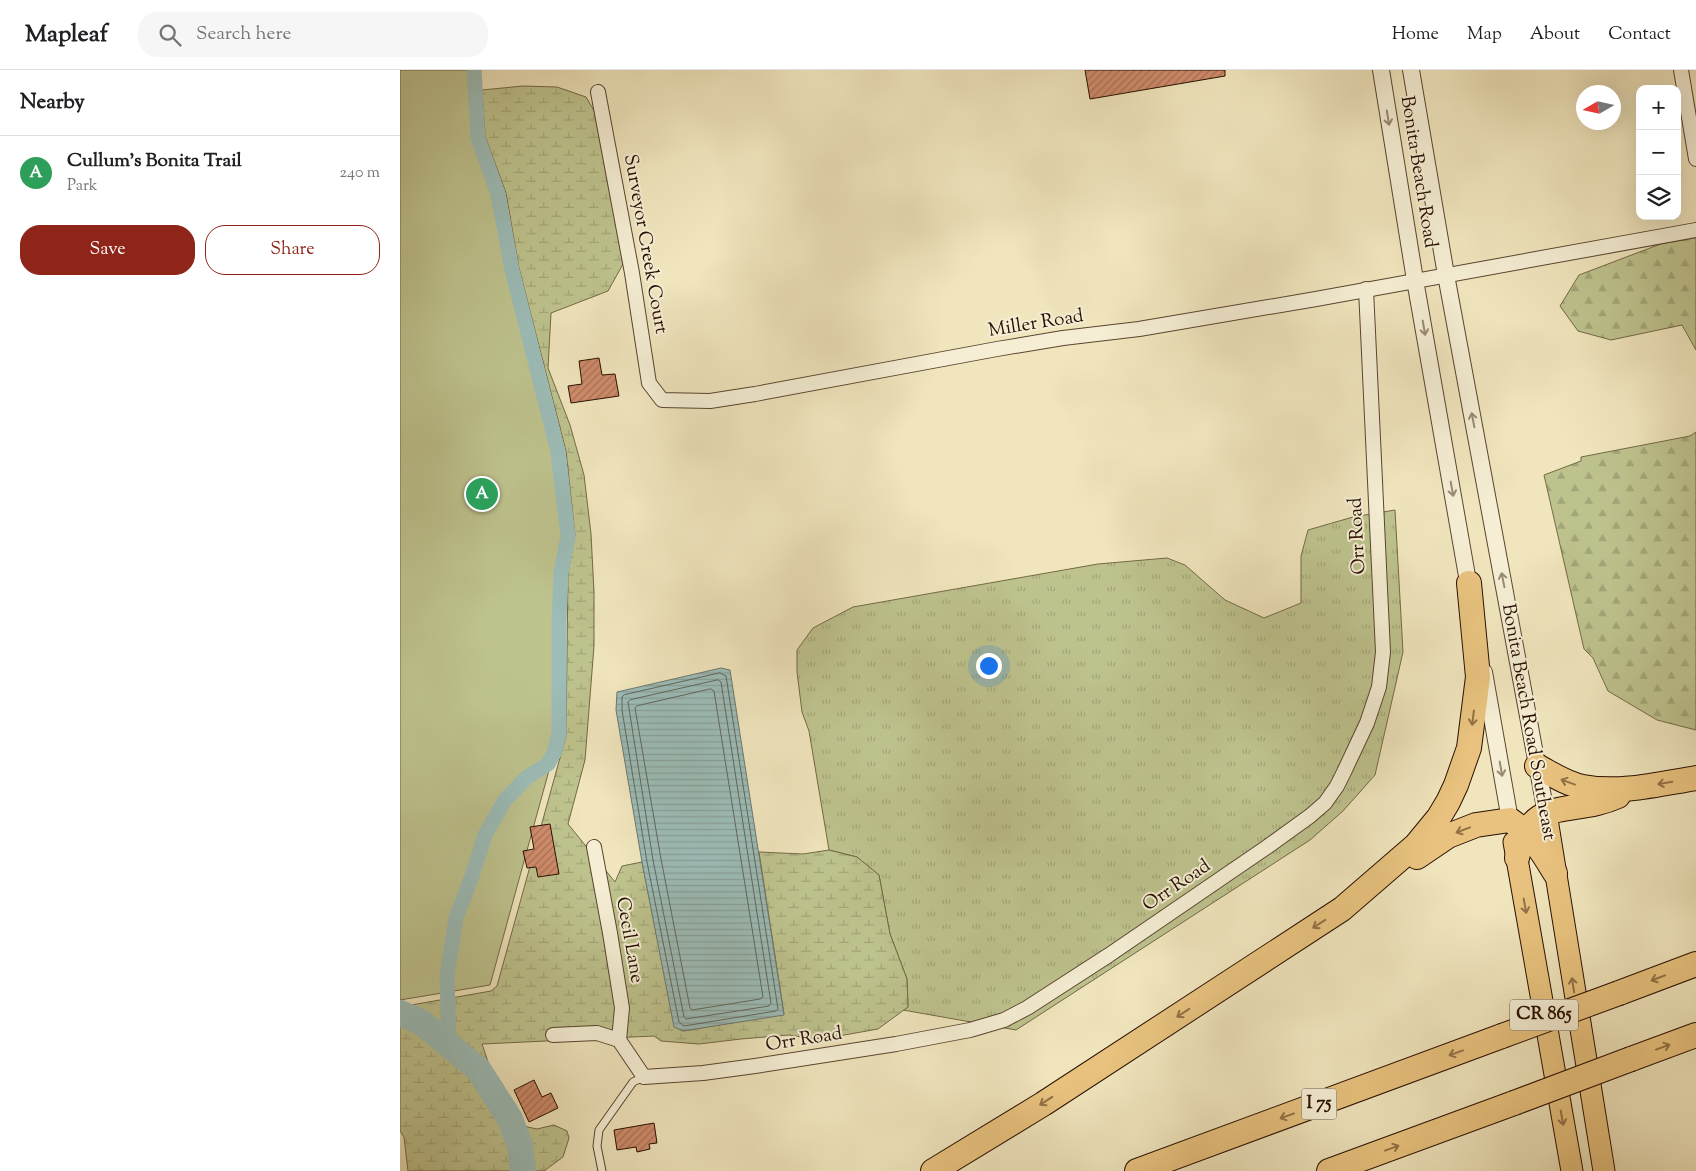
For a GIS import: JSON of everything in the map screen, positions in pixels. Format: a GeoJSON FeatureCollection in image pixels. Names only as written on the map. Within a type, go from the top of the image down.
{"type":"FeatureCollection","features":[{"type":"Feature","properties":{"kind":"highway"},"geometry":{"type":"LineString","coordinates":[[1342,909],[1416,845],[1439,817],[1456,785],[1469,748],[1478,677],[1468,582]]}},
{"type":"Feature","properties":{"kind":"highway"},"geometry":{"type":"LineString","coordinates":[[1537,766],[1562,780],[1582,787],[1603,790],[1633,788],[1696,778]]}},
{"type":"Feature","properties":{"kind":"highway"},"geometry":{"type":"LineString","coordinates":[[933,1171],[1043,1104],[1342,909],[1448,836],[1476,825],[1518,825],[1535,820],[1546,813],[1608,800],[1633,788]]}},
{"type":"Feature","properties":{"kind":"highway"},"geometry":{"type":"LineString","coordinates":[[1517,858],[1520,843],[1518,825]]}},
{"type":"Feature","properties":{"kind":"highway"},"geometry":{"type":"LineString","coordinates":[[1518,825],[1537,843],[1555,873]]}},
{"type":"Feature","properties":{"kind":"highway","name":"I 75"},"geometry":{"type":"LineString","coordinates":[[1137,1171],[1696,964]]}},
{"type":"Feature","properties":{"kind":"highway"},"geometry":{"type":"LineString","coordinates":[[1329,1171],[1696,1035]]}},
{"type":"Feature","properties":{"kind":"main road","name":"Bonita Beach Road Southeast"},"geometry":{"type":"LineString","coordinates":[[1546,813],[1604,1171]]}},
{"type":"Feature","properties":{"kind":"main road","name":"Bonita Beach Road Southeast"},"geometry":{"type":"LineString","coordinates":[[1517,858],[1572,1171]]}},
{"type":"Feature","properties":{"kind":"street","name":"Bonita Beach Road"},"geometry":{"type":"LineString","coordinates":[[1381,70],[1416,280]]}},
{"type":"Feature","properties":{"kind":"street","name":"Bonita Beach Road"},"geometry":{"type":"LineString","coordinates":[[1412,70],[1446,275]]}},
{"type":"Feature","properties":{"kind":"street"},"geometry":{"type":"LineString","coordinates":[[1681,70],[1696,158]]}},
{"type":"Feature","properties":{"kind":"street","name":"Surveyor Creek Court"},"geometry":{"type":"LineString","coordinates":[[598,92],[632,273],[650,383],[662,400]]}},
{"type":"Feature","properties":{"kind":"street","name":"Miller Road"},"geometry":{"type":"LineString","coordinates":[[662,400],[710,401],[737,397],[997,349],[1063,338],[1139,329],[1696,230]]}},
{"type":"Feature","properties":{"kind":"street","name":"Bonita Beach Road Southeast"},"geometry":{"type":"LineString","coordinates":[[1446,275],[1546,813]]}},
{"type":"Feature","properties":{"kind":"street","name":"Bonita Beach Road Southeast"},"geometry":{"type":"LineString","coordinates":[[1416,280],[1468,582],[1518,825]]}},
{"type":"Feature","properties":{"kind":"street","name":"Orr Road"},"geometry":{"type":"LineString","coordinates":[[644,1077],[703,1073],[896,1044],[970,1030],[1004,1020],[1027,1008],[1117,949],[1267,847],[1310,816],[1325,802],[1337,786],[1366,723],[1379,687],[1382,670],[1383,652],[1366,289]]}},
{"type":"Feature","properties":{"kind":"street","name":"Cecil Lane"},"geometry":{"type":"LineString","coordinates":[[594,847],[622,1008],[619,1040]]}},
{"type":"Feature","properties":{"kind":"street"},"geometry":{"type":"LineString","coordinates":[[553,1035],[597,1033],[619,1040],[644,1077]]}},
{"type":"Feature","properties":{"kind":"lane"},"geometry":{"type":"LineString","coordinates":[[602,1171],[597,1146],[599,1130],[633,1082],[644,1077]]}},
{"type":"Feature","properties":{"kind":"green space"},"geometry":{"type":"Polygon","coordinates":[[[400,70],[473,70],[478,138],[498,194],[512,270],[558,452],[568,536],[561,573],[559,734],[490,985],[400,1000],[400,70]]]}},
{"type":"Feature","properties":{"kind":"green space"},"geometry":{"type":"Polygon","coordinates":[[[523,86],[557,87],[586,97],[611,139],[632,248],[608,291],[551,313],[548,368],[570,425],[584,475],[591,534],[594,592],[594,646],[585,760],[568,824],[615,882],[622,866],[642,862],[675,1027],[683,1031],[784,1014],[759,852],[803,854],[829,850],[857,857],[879,875],[890,934],[907,979],[908,1007],[878,1029],[813,1039],[789,1035],[699,1044],[661,1041],[654,1036],[482,1044],[489,1065],[503,1085],[513,1114],[523,1126],[537,1129],[554,1125],[567,1131],[569,1138],[563,1157],[544,1171],[408,1171],[404,1137],[400,1131],[400,1007],[491,991],[497,986],[566,736],[568,573],[575,535],[566,451],[519,268],[506,193],[485,136],[482,90],[523,86]]]}},
{"type":"Feature","properties":{"kind":"green space"},"geometry":{"type":"Polygon","coordinates":[[[1696,235],[1696,350],[1682,325],[1611,340],[1578,331],[1560,306],[1579,275],[1679,237],[1696,235]]]}},
{"type":"Feature","properties":{"kind":"green space"},"geometry":{"type":"Polygon","coordinates":[[[1696,432],[1696,730],[1657,720],[1608,691],[1593,658],[1584,649],[1544,475],[1581,461],[1581,457],[1690,436],[1696,432]]]}},
{"type":"Feature","properties":{"kind":"green space"},"geometry":{"type":"Polygon","coordinates":[[[1395,510],[1403,652],[1375,775],[1343,811],[1310,840],[1016,1030],[903,1010],[908,1007],[907,979],[890,934],[879,875],[857,857],[829,850],[809,731],[802,712],[797,672],[797,650],[813,628],[853,607],[1098,564],[1167,558],[1185,565],[1225,600],[1264,618],[1301,603],[1301,556],[1308,530],[1353,517],[1395,510]]]}},
{"type":"Feature","properties":{"kind":"water"},"geometry":{"type":"Polygon","coordinates":[[[721,668],[730,670],[784,1015],[683,1031],[674,1027],[642,862],[616,710],[617,692],[721,668]]]}},
{"type":"Feature","properties":{"kind":"building"},"geometry":{"type":"Polygon","coordinates":[[[1085,70],[1225,70],[1225,76],[1090,99],[1085,70]]]}},
{"type":"Feature","properties":{"kind":"building"},"geometry":{"type":"Polygon","coordinates":[[[599,358],[602,375],[615,374],[619,396],[571,403],[568,386],[582,384],[579,361],[599,358]]]}},
{"type":"Feature","properties":{"kind":"building"},"geometry":{"type":"Polygon","coordinates":[[[550,824],[559,874],[538,877],[536,867],[527,868],[523,851],[534,849],[530,827],[550,824]]]}},
{"type":"Feature","properties":{"kind":"building"},"geometry":{"type":"Polygon","coordinates":[[[534,1080],[542,1097],[551,1093],[558,1108],[529,1122],[514,1090],[534,1080]]]}},
{"type":"Feature","properties":{"kind":"building"},"geometry":{"type":"Polygon","coordinates":[[[654,1123],[657,1143],[649,1144],[650,1149],[637,1152],[636,1147],[617,1150],[614,1130],[654,1123]]]}},
{"type":"Feature","properties":{"kind":"waterway"},"geometry":{"type":"LineString","coordinates":[[449,1045],[447,976],[456,918],[485,835],[505,800],[526,778],[548,764],[554,753],[559,734],[561,573],[568,536],[558,452],[512,270],[498,194],[478,138],[474,70]]}},
{"type":"Feature","properties":{"kind":"waterway"},"geometry":{"type":"LineString","coordinates":[[400,1013],[421,1022],[478,1069],[510,1119],[520,1146],[523,1171]]}},
{"type":"Feature","properties":{"kind":"place","name":"Cullum's Bonita Trail"},"geometry":{"type":"Point","coordinates":[482,494]}}]}
